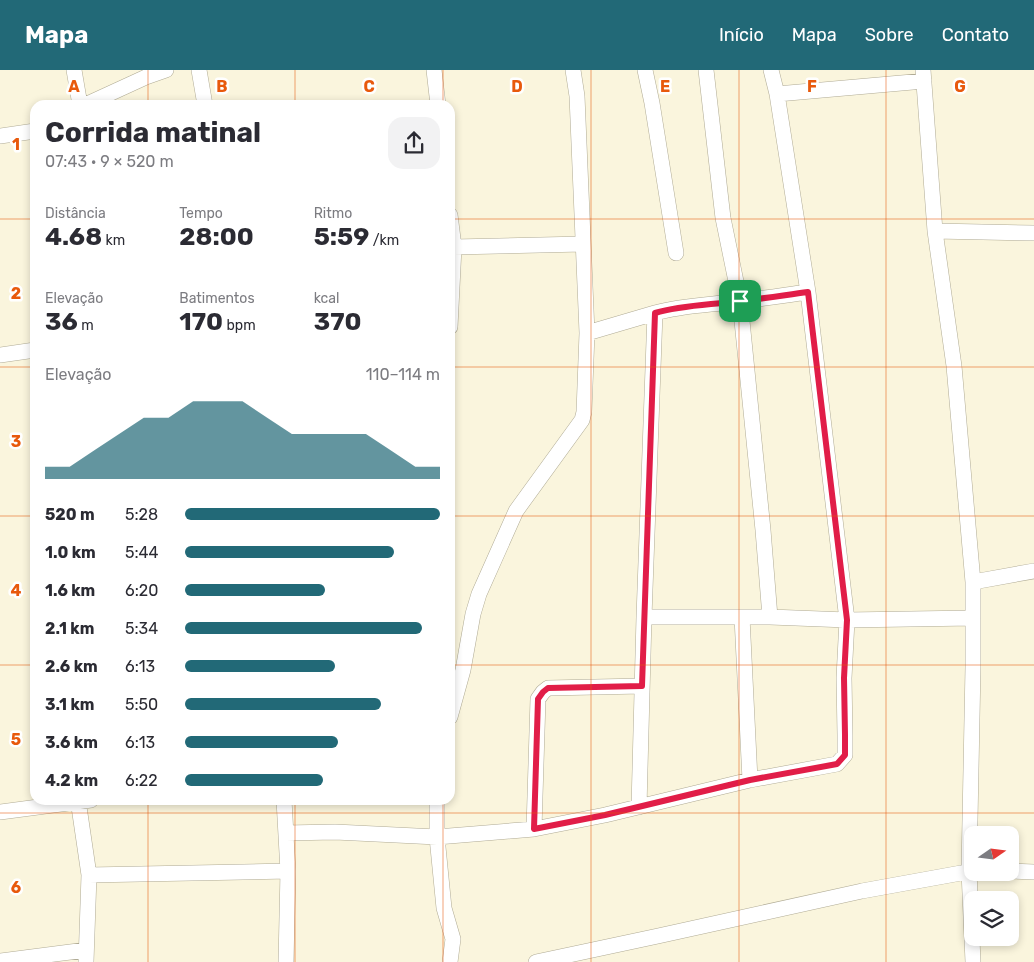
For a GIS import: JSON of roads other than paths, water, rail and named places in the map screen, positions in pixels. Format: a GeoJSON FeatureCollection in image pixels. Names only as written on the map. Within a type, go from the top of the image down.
{"type":"FeatureCollection","features":[{"type":"Feature","properties":{"kind":"street"},"geometry":{"type":"LineString","coordinates":[[74,70],[79,100]]}},
{"type":"Feature","properties":{"kind":"street"},"geometry":{"type":"LineString","coordinates":[[95,100],[166,70]]}},
{"type":"Feature","properties":{"kind":"street"},"geometry":{"type":"LineString","coordinates":[[199,70],[204,100]]}},
{"type":"Feature","properties":{"kind":"street"},"geometry":{"type":"LineString","coordinates":[[434,70],[437,100]]}},
{"type":"Feature","properties":{"kind":"street"},"geometry":{"type":"LineString","coordinates":[[455,699],[479,594],[516,511],[582,420],[584,412],[587,333],[577,96],[573,70]]}},
{"type":"Feature","properties":{"kind":"street"},"geometry":{"type":"LineString","coordinates":[[645,70],[652,102],[676,253]]}},
{"type":"Feature","properties":{"kind":"street"},"geometry":{"type":"LineString","coordinates":[[706,70],[723,218],[740,301],[770,617]]}},
{"type":"Feature","properties":{"kind":"street"},"geometry":{"type":"LineString","coordinates":[[286,833],[335,832],[437,837],[534,829],[605,815],[750,780],[837,764],[845,755],[844,678],[847,620],[808,292],[777,94],[771,70]]}},
{"type":"Feature","properties":{"kind":"street"},"geometry":{"type":"LineString","coordinates":[[777,94],[924,76],[934,231],[954,366],[973,582],[971,826]]}},
{"type":"Feature","properties":{"kind":"street"},"geometry":{"type":"LineString","coordinates":[[0,136],[30,132]]}},
{"type":"Feature","properties":{"kind":"street"},"geometry":{"type":"LineString","coordinates":[[934,231],[1034,233]]}},
{"type":"Feature","properties":{"kind":"street"},"geometry":{"type":"LineString","coordinates":[[455,247],[583,244]]}},
{"type":"Feature","properties":{"kind":"street"},"geometry":{"type":"LineString","coordinates":[[587,333],[670,309],[808,292]]}},
{"type":"Feature","properties":{"kind":"street"},"geometry":{"type":"LineString","coordinates":[[639,807],[655,313]]}},
{"type":"Feature","properties":{"kind":"street"},"geometry":{"type":"LineString","coordinates":[[0,355],[30,351]]}},
{"type":"Feature","properties":{"kind":"street"},"geometry":{"type":"LineString","coordinates":[[973,582],[1034,571]]}},
{"type":"Feature","properties":{"kind":"street"},"geometry":{"type":"LineString","coordinates":[[644,617],[770,617],[847,620],[973,618]]}},
{"type":"Feature","properties":{"kind":"street"},"geometry":{"type":"LineString","coordinates":[[742,617],[750,780]]}},
{"type":"Feature","properties":{"kind":"street"},"geometry":{"type":"LineString","coordinates":[[534,829],[538,699],[543,692],[548,688],[642,686]]}},
{"type":"Feature","properties":{"kind":"street"},"geometry":{"type":"LineString","coordinates":[[0,812],[52,805]]}},
{"type":"Feature","properties":{"kind":"street"},"geometry":{"type":"LineString","coordinates":[[0,961],[86,956],[89,876],[82,805]]}},
{"type":"Feature","properties":{"kind":"street"},"geometry":{"type":"LineString","coordinates":[[284,805],[288,871],[286,962]]}},
{"type":"Feature","properties":{"kind":"street"},"geometry":{"type":"LineString","coordinates":[[437,805],[437,837],[444,908],[453,939],[450,962]]}},
{"type":"Feature","properties":{"kind":"street"},"geometry":{"type":"LineString","coordinates":[[89,876],[288,871]]}},
{"type":"Feature","properties":{"kind":"street"},"geometry":{"type":"LineString","coordinates":[[1019,871],[1034,872]]}},
{"type":"Feature","properties":{"kind":"street"},"geometry":{"type":"LineString","coordinates":[[536,962],[862,891],[964,872]]}},
{"type":"Feature","properties":{"kind":"street"},"geometry":{"type":"LineString","coordinates":[[971,881],[973,962]]}}]}
